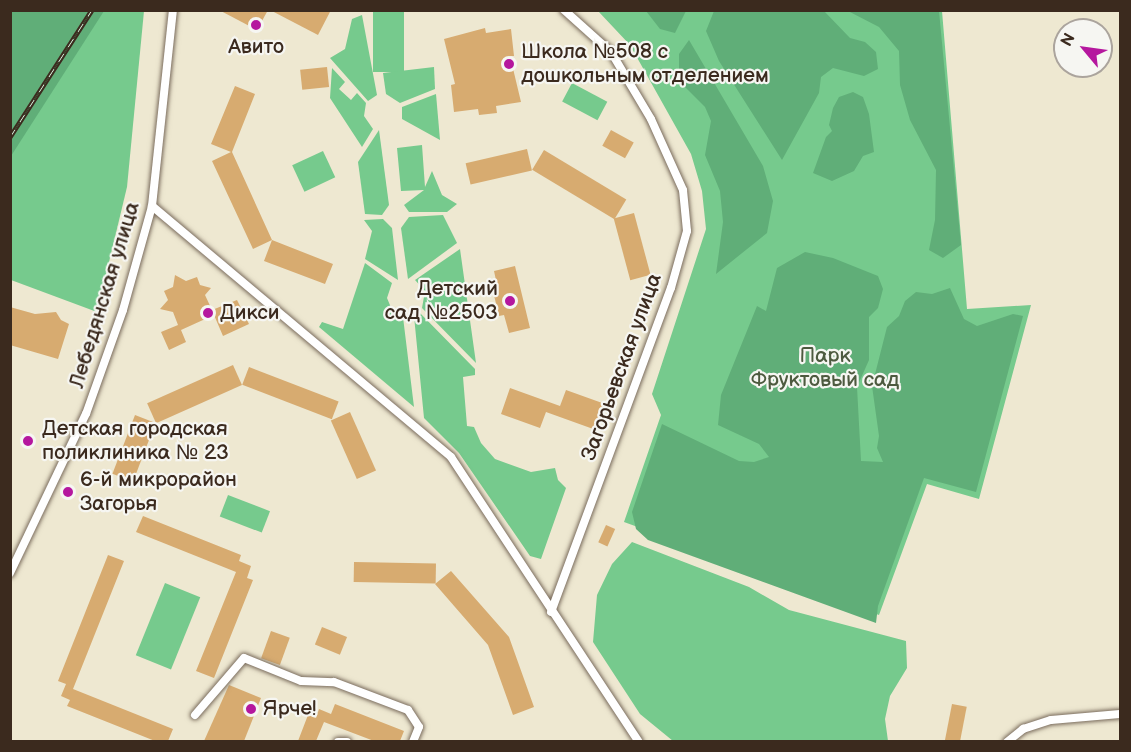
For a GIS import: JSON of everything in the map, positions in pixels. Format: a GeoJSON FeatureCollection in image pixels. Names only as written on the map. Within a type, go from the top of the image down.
{"type":"FeatureCollection","features":[{"type":"Feature","properties":{"kind":"street","name":"Лебедянская улица"},"geometry":{"type":"LineString","coordinates":[[10,573],[86,414],[123,310],[152,206],[173,10]]}},
{"type":"Feature","properties":{"kind":"street","name":"Загорьевская улица"},"geometry":{"type":"LineString","coordinates":[[552,612],[677,268],[687,222],[683,190],[651,120],[611,52],[564,10]]}},
{"type":"Feature","properties":{"kind":"street"},"geometry":{"type":"LineString","coordinates":[[152,206],[451,458],[639,741]]}},
{"type":"Feature","properties":{"kind":"street"},"geometry":{"type":"LineString","coordinates":[[195,715],[244,658],[301,681],[334,682],[408,710],[419,727],[413,741]]}},
{"type":"Feature","properties":{"kind":"street"},"geometry":{"type":"LineString","coordinates":[[1007,741],[1023,729],[1051,720],[1120,714]]}},
{"type":"Feature","properties":{"kind":"street"},"geometry":{"type":"LineString","coordinates":[[338,741],[347,741]]}},
{"type":"Feature","properties":{"kind":"green space"},"geometry":{"type":"Polygon","coordinates":[[[10,11],[104,11],[11,156],[10,11]]]}},
{"type":"Feature","properties":{"kind":"green space"},"geometry":{"type":"Polygon","coordinates":[[[35,11],[144,11],[127,187],[97,312],[11,280],[10,47],[35,11]]]}},
{"type":"Feature","properties":{"kind":"green space"},"geometry":{"type":"Polygon","coordinates":[[[373,11],[404,11],[404,72],[373,72],[373,11]]]}},
{"type":"Feature","properties":{"kind":"green space","name":"Парк Фруктовый сад"},"geometry":{"type":"Polygon","coordinates":[[[598,11],[942,11],[967,309],[1031,305],[979,499],[927,484],[879,615],[624,522],[661,415],[652,394],[706,229],[702,191],[691,154],[630,45],[598,11]]]}},
{"type":"Feature","properties":{"kind":"green space"},"geometry":{"type":"Polygon","coordinates":[[[646,11],[686,11],[675,33],[660,29],[646,11]]]}},
{"type":"Feature","properties":{"kind":"green space"},"geometry":{"type":"Polygon","coordinates":[[[714,11],[824,11],[850,38],[865,42],[876,52],[878,69],[864,76],[833,68],[821,77],[819,93],[782,160],[719,61],[706,31],[714,11]]]}},
{"type":"Feature","properties":{"kind":"green space"},"geometry":{"type":"Polygon","coordinates":[[[848,11],[939,11],[961,245],[943,258],[929,250],[935,220],[936,170],[910,120],[900,85],[899,51],[879,27],[848,11]]]}},
{"type":"Feature","properties":{"kind":"green space"},"geometry":{"type":"Polygon","coordinates":[[[362,15],[377,95],[368,101],[330,58],[345,49],[352,19],[362,15]]]}},
{"type":"Feature","properties":{"kind":"green space"},"geometry":{"type":"Polygon","coordinates":[[[689,40],[763,166],[773,201],[767,233],[716,274],[723,222],[720,191],[705,155],[711,121],[705,107],[683,85],[679,70],[679,54],[689,40]]]}},
{"type":"Feature","properties":{"kind":"green space"},"geometry":{"type":"Polygon","coordinates":[[[434,67],[435,89],[400,103],[386,94],[383,73],[434,67]]]}},
{"type":"Feature","properties":{"kind":"green space"},"geometry":{"type":"Polygon","coordinates":[[[332,68],[345,82],[339,89],[351,100],[357,93],[366,103],[364,116],[373,129],[362,147],[330,98],[332,68]]]}},
{"type":"Feature","properties":{"kind":"green space"},"geometry":{"type":"Polygon","coordinates":[[[572,83],[607,102],[597,120],[562,102],[572,83]]]}},
{"type":"Feature","properties":{"kind":"green space"},"geometry":{"type":"Polygon","coordinates":[[[853,92],[863,97],[869,114],[874,152],[863,156],[854,171],[832,181],[813,173],[826,137],[832,131],[829,125],[833,108],[839,97],[853,92]]]}},
{"type":"Feature","properties":{"kind":"green space"},"geometry":{"type":"Polygon","coordinates":[[[436,94],[440,140],[402,119],[402,107],[436,94]]]}},
{"type":"Feature","properties":{"kind":"green space"},"geometry":{"type":"Polygon","coordinates":[[[379,130],[389,205],[382,215],[365,214],[358,162],[379,130]]]}},
{"type":"Feature","properties":{"kind":"green space"},"geometry":{"type":"Polygon","coordinates":[[[422,145],[425,187],[432,171],[442,195],[457,204],[447,212],[409,212],[404,205],[424,190],[401,191],[397,148],[422,145]]]}},
{"type":"Feature","properties":{"kind":"green space"},"geometry":{"type":"Polygon","coordinates":[[[323,151],[335,177],[304,192],[292,165],[323,151]]]}},
{"type":"Feature","properties":{"kind":"green space"},"geometry":{"type":"Polygon","coordinates":[[[443,215],[457,243],[408,279],[401,228],[409,217],[443,215]]]}},
{"type":"Feature","properties":{"kind":"green space"},"geometry":{"type":"Polygon","coordinates":[[[383,219],[392,228],[398,280],[365,259],[372,231],[364,220],[383,219]]]}},
{"type":"Feature","properties":{"kind":"green space"},"geometry":{"type":"Polygon","coordinates":[[[460,249],[476,363],[422,308],[425,291],[415,280],[460,249]]]}},
{"type":"Feature","properties":{"kind":"green space"},"geometry":{"type":"Polygon","coordinates":[[[805,252],[833,258],[878,276],[883,289],[878,308],[869,317],[869,360],[857,387],[861,461],[883,462],[877,448],[879,436],[872,386],[887,327],[899,316],[905,301],[916,292],[932,294],[950,288],[964,319],[977,326],[1013,314],[1023,316],[976,492],[924,478],[878,606],[876,623],[648,540],[636,529],[632,512],[662,424],[739,461],[754,462],[769,457],[759,444],[718,425],[721,395],[757,306],[766,311],[777,268],[805,252]]]}},
{"type":"Feature","properties":{"kind":"green space"},"geometry":{"type":"Polygon","coordinates":[[[365,263],[392,283],[387,298],[392,310],[403,317],[414,407],[319,327],[322,322],[343,329],[365,263]]]}},
{"type":"Feature","properties":{"kind":"green space"},"geometry":{"type":"Polygon","coordinates":[[[419,312],[475,369],[475,375],[463,377],[467,426],[474,427],[481,443],[495,459],[531,472],[555,468],[558,480],[566,488],[541,559],[530,556],[459,453],[424,418],[414,316],[419,312]]]}},
{"type":"Feature","properties":{"kind":"green space"},"geometry":{"type":"Polygon","coordinates":[[[228,495],[270,511],[262,533],[220,516],[228,495]]]}},
{"type":"Feature","properties":{"kind":"green space"},"geometry":{"type":"Polygon","coordinates":[[[632,542],[749,587],[789,610],[906,641],[907,668],[890,696],[885,719],[888,741],[673,741],[640,714],[593,642],[597,595],[612,564],[632,542]]]}},
{"type":"Feature","properties":{"kind":"green space"},"geometry":{"type":"Polygon","coordinates":[[[165,583],[200,597],[171,670],[136,655],[165,583]]]}},
{"type":"Feature","properties":{"kind":"building"},"geometry":{"type":"Polygon","coordinates":[[[219,10],[268,10],[257,30],[219,10]]]}},
{"type":"Feature","properties":{"kind":"building"},"geometry":{"type":"Polygon","coordinates":[[[270,10],[331,10],[318,35],[270,10]]]}},
{"type":"Feature","properties":{"kind":"building"},"geometry":{"type":"Polygon","coordinates":[[[485,28],[486,33],[511,29],[514,56],[510,56],[521,102],[496,106],[497,113],[479,115],[478,109],[454,112],[451,85],[455,84],[444,39],[485,28]]]}},
{"type":"Feature","properties":{"kind":"building"},"geometry":{"type":"Polygon","coordinates":[[[327,67],[329,87],[302,90],[300,70],[327,67]]]}},
{"type":"Feature","properties":{"kind":"building"},"geometry":{"type":"Polygon","coordinates":[[[235,86],[255,94],[232,152],[272,240],[253,249],[212,161],[231,152],[211,144],[235,86]]]}},
{"type":"Feature","properties":{"kind":"building"},"geometry":{"type":"Polygon","coordinates":[[[611,130],[634,143],[625,158],[602,146],[611,130]]]}},
{"type":"Feature","properties":{"kind":"building"},"geometry":{"type":"Polygon","coordinates":[[[527,149],[532,170],[471,185],[466,163],[527,149]]]}},
{"type":"Feature","properties":{"kind":"building"},"geometry":{"type":"Polygon","coordinates":[[[544,150],[626,199],[614,219],[532,170],[544,150]]]}},
{"type":"Feature","properties":{"kind":"building"},"geometry":{"type":"Polygon","coordinates":[[[634,213],[651,275],[630,280],[614,218],[634,213]]]}},
{"type":"Feature","properties":{"kind":"building"},"geometry":{"type":"Polygon","coordinates":[[[272,240],[333,264],[325,284],[264,261],[272,240]]]}},
{"type":"Feature","properties":{"kind":"building","name":"Детский сад №2503"},"geometry":{"type":"Polygon","coordinates":[[[515,266],[530,328],[509,333],[504,315],[499,316],[492,287],[497,285],[494,271],[515,266]]]}},
{"type":"Feature","properties":{"kind":"building","name":"Дикси"},"geometry":{"type":"Polygon","coordinates":[[[175,275],[186,281],[197,277],[200,285],[211,288],[205,295],[212,310],[237,300],[249,324],[223,336],[214,315],[181,330],[186,342],[169,350],[161,332],[178,325],[173,312],[160,309],[168,300],[164,291],[173,287],[175,275]]]}},
{"type":"Feature","properties":{"kind":"building"},"geometry":{"type":"Polygon","coordinates":[[[10,307],[35,314],[56,312],[61,320],[69,324],[58,359],[10,345],[10,307]]]}},
{"type":"Feature","properties":{"kind":"building"},"geometry":{"type":"Polygon","coordinates":[[[233,365],[242,385],[156,423],[147,403],[233,365]]]}},
{"type":"Feature","properties":{"kind":"building"},"geometry":{"type":"Polygon","coordinates":[[[249,367],[339,401],[332,419],[242,385],[249,367]]]}},
{"type":"Feature","properties":{"kind":"building"},"geometry":{"type":"Polygon","coordinates":[[[510,388],[560,406],[566,390],[605,404],[596,430],[546,412],[540,428],[501,414],[510,388]]]}},
{"type":"Feature","properties":{"kind":"building"},"geometry":{"type":"Polygon","coordinates":[[[350,412],[376,470],[357,479],[331,421],[350,412]]]}},
{"type":"Feature","properties":{"kind":"building"},"geometry":{"type":"Polygon","coordinates":[[[135,415],[156,423],[133,482],[112,474],[135,415]]]}},
{"type":"Feature","properties":{"kind":"building"},"geometry":{"type":"Polygon","coordinates":[[[143,516],[241,555],[239,561],[251,566],[247,578],[253,580],[214,678],[196,671],[236,572],[136,532],[143,516]]]}},
{"type":"Feature","properties":{"kind":"building"},"geometry":{"type":"Polygon","coordinates":[[[606,525],[615,529],[607,546],[598,542],[606,525]]]}},
{"type":"Feature","properties":{"kind":"building"},"geometry":{"type":"Polygon","coordinates":[[[108,555],[124,561],[73,689],[173,729],[168,741],[155,741],[67,706],[70,700],[61,696],[66,684],[58,681],[108,555]]]}},
{"type":"Feature","properties":{"kind":"building"},"geometry":{"type":"Polygon","coordinates":[[[354,562],[436,563],[436,583],[354,582],[354,562]]]}},
{"type":"Feature","properties":{"kind":"building"},"geometry":{"type":"Polygon","coordinates":[[[451,571],[509,637],[534,707],[513,715],[488,645],[435,584],[451,571]]]}},
{"type":"Feature","properties":{"kind":"building"},"geometry":{"type":"Polygon","coordinates":[[[322,627],[347,637],[340,655],[315,645],[322,627]]]}},
{"type":"Feature","properties":{"kind":"building"},"geometry":{"type":"Polygon","coordinates":[[[271,631],[290,638],[280,665],[261,658],[271,631]]]}},
{"type":"Feature","properties":{"kind":"building"},"geometry":{"type":"Polygon","coordinates":[[[229,685],[261,698],[244,741],[204,741],[229,685]]]}},
{"type":"Feature","properties":{"kind":"building"},"geometry":{"type":"Polygon","coordinates":[[[335,704],[404,731],[400,741],[374,741],[324,722],[316,741],[298,741],[308,715],[316,718],[319,709],[331,714],[335,704]]]}},
{"type":"Feature","properties":{"kind":"building"},"geometry":{"type":"Polygon","coordinates":[[[952,704],[967,707],[960,742],[945,741],[952,704]]]}},
{"type":"Feature","properties":{"kind":"railway"},"geometry":{"type":"LineString","coordinates":[[10,137],[92,10]]}},
{"type":"Feature","properties":{"kind":"place","name":"Авито"},"geometry":{"type":"Point","coordinates":[256,25]}},
{"type":"Feature","properties":{"kind":"place","name":"Школа №508 с дошкольным отделением"},"geometry":{"type":"Point","coordinates":[509,64]}},
{"type":"Feature","properties":{"kind":"place","name":"Детский сад №2503"},"geometry":{"type":"Point","coordinates":[510,301]}},
{"type":"Feature","properties":{"kind":"place","name":"Дикси"},"geometry":{"type":"Point","coordinates":[208,313]}},
{"type":"Feature","properties":{"kind":"place","name":"Детская городская поликлиника № 23"},"geometry":{"type":"Point","coordinates":[28,441]}},
{"type":"Feature","properties":{"kind":"place","name":"6-й микрорайон Загорья"},"geometry":{"type":"Point","coordinates":[68,492]}},
{"type":"Feature","properties":{"kind":"place","name":"Ярче!"},"geometry":{"type":"Point","coordinates":[251,709]}}]}
